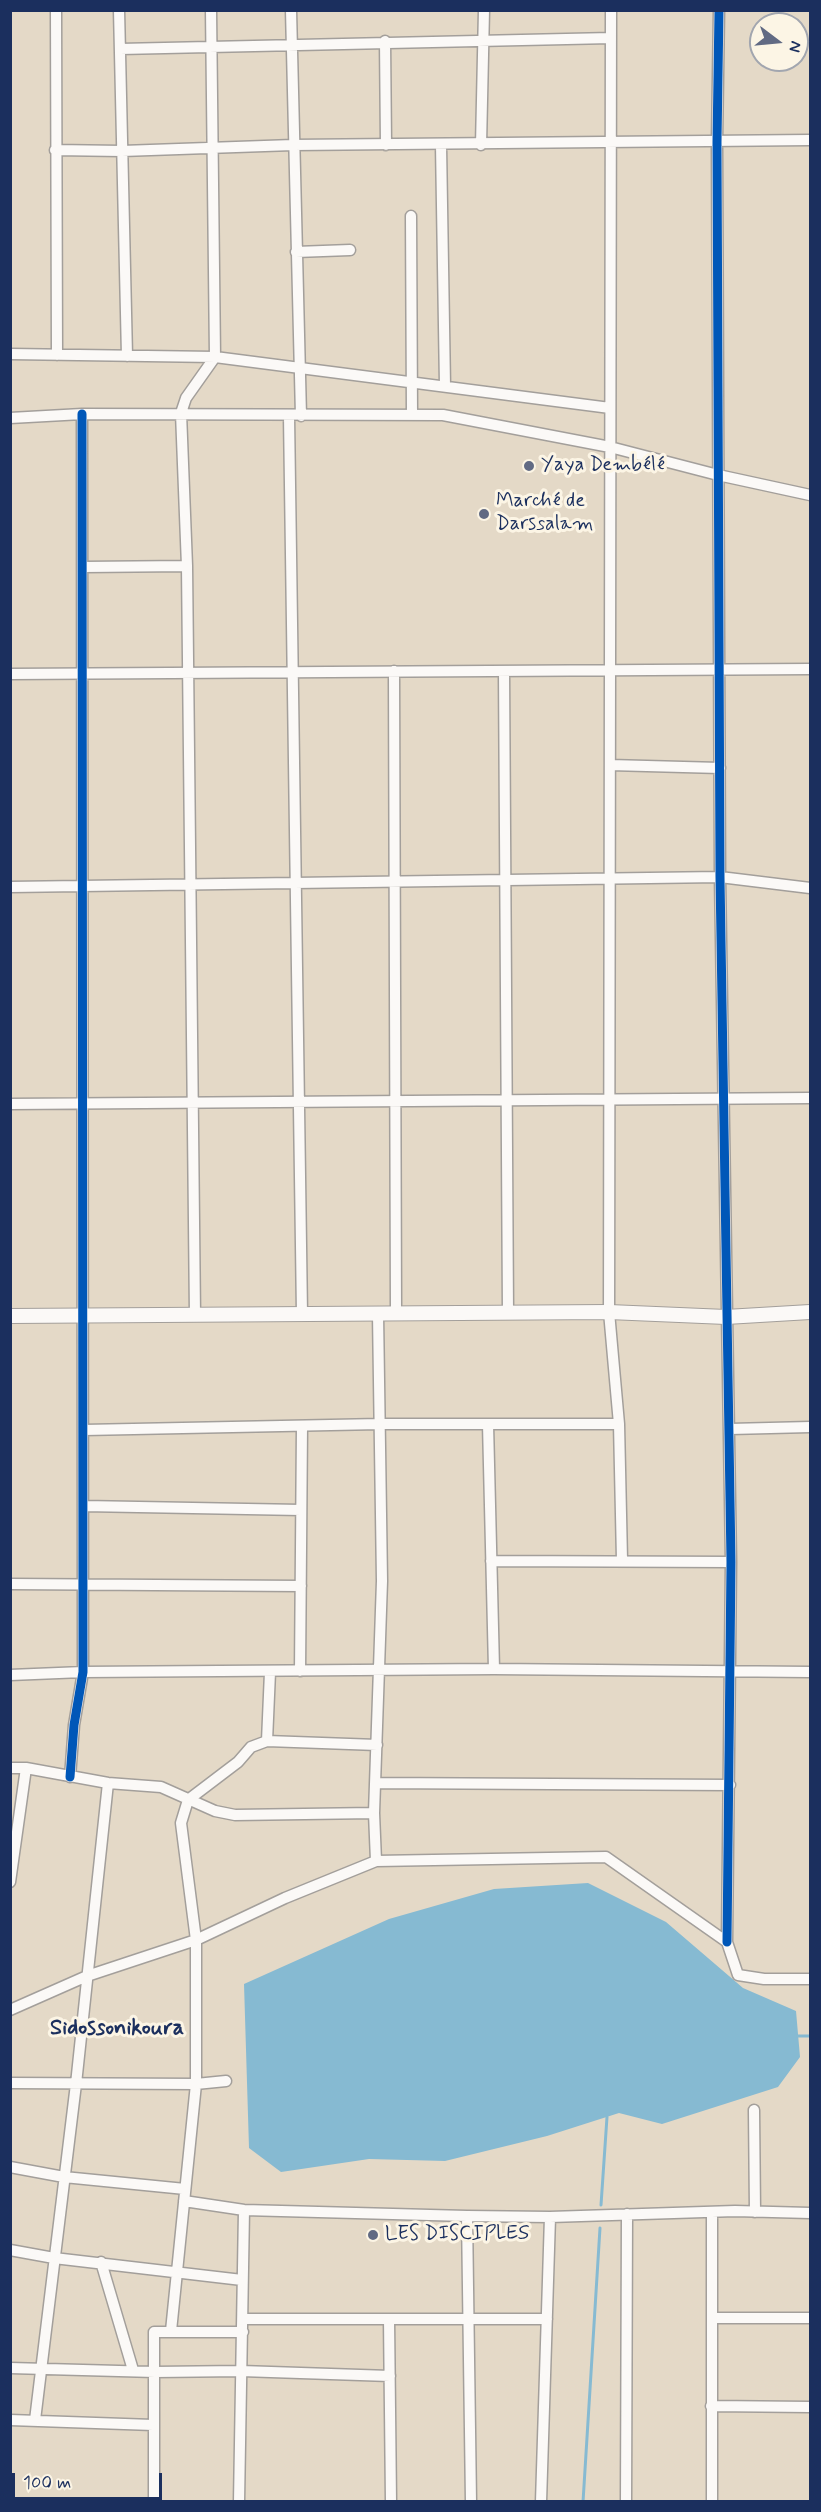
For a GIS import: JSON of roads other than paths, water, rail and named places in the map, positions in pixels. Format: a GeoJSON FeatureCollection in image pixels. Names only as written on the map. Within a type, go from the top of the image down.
{"type":"FeatureCollection","features":[{"type":"Feature","properties":{"kind":"street"},"geometry":{"type":"LineString","coordinates":[[56,10],[57,355]]}},
{"type":"Feature","properties":{"kind":"street"},"geometry":{"type":"LineString","coordinates":[[119,10],[127,356]]}},
{"type":"Feature","properties":{"kind":"street"},"geometry":{"type":"LineString","coordinates":[[195,1315],[189,672],[180,413],[186,398],[214,357],[214,148],[211,10]]}},
{"type":"Feature","properties":{"kind":"street"},"geometry":{"type":"LineString","coordinates":[[291,10],[300,368],[295,416],[293,672],[302,1314]]}},
{"type":"Feature","properties":{"kind":"street"},"geometry":{"type":"LineString","coordinates":[[481,145],[484,10]]}},
{"type":"Feature","properties":{"kind":"street"},"geometry":{"type":"LineString","coordinates":[[610,10],[609,1312],[619,1424],[622,1560]]}},
{"type":"Feature","properties":{"kind":"street"},"geometry":{"type":"LineString","coordinates":[[719,10],[717,142],[720,877],[731,1562],[727,1942],[738,1975],[765,1979],[810,1979]]}},
{"type":"Feature","properties":{"kind":"street"},"geometry":{"type":"LineString","coordinates":[[120,49],[385,41],[611,38]]}},
{"type":"Feature","properties":{"kind":"street"},"geometry":{"type":"LineString","coordinates":[[385,41],[386,145]]}},
{"type":"Feature","properties":{"kind":"street"},"geometry":{"type":"LineString","coordinates":[[55,150],[122,151],[293,146],[810,140]]}},
{"type":"Feature","properties":{"kind":"street"},"geometry":{"type":"LineString","coordinates":[[441,145],[445,386]]}},
{"type":"Feature","properties":{"kind":"street"},"geometry":{"type":"LineString","coordinates":[[411,216],[412,415]]}},
{"type":"Feature","properties":{"kind":"street"},"geometry":{"type":"LineString","coordinates":[[296,252],[350,250]]}},
{"type":"Feature","properties":{"kind":"street"},"geometry":{"type":"LineString","coordinates":[[10,354],[214,357],[610,408]]}},
{"type":"Feature","properties":{"kind":"street"},"geometry":{"type":"LineString","coordinates":[[10,418],[82,414],[180,413],[295,416],[443,415],[610,447],[718,475],[810,495]]}},
{"type":"Feature","properties":{"kind":"street"},"geometry":{"type":"LineString","coordinates":[[70,1777],[74,1725],[83,1672],[84,1585],[84,1103],[81,886],[84,567],[82,414]]}},
{"type":"Feature","properties":{"kind":"street"},"geometry":{"type":"LineString","coordinates":[[84,567],[187,566]]}},
{"type":"Feature","properties":{"kind":"street"},"geometry":{"type":"LineString","coordinates":[[10,674],[810,669]]}},
{"type":"Feature","properties":{"kind":"street"},"geometry":{"type":"LineString","coordinates":[[504,670],[508,1313]]}},
{"type":"Feature","properties":{"kind":"street"},"geometry":{"type":"LineString","coordinates":[[394,671],[396,1313]]}},
{"type":"Feature","properties":{"kind":"street"},"geometry":{"type":"LineString","coordinates":[[610,765],[720,768]]}},
{"type":"Feature","properties":{"kind":"street"},"geometry":{"type":"LineString","coordinates":[[10,887],[720,877],[810,888]]}},
{"type":"Feature","properties":{"kind":"street"},"geometry":{"type":"LineString","coordinates":[[10,1104],[810,1098]]}},
{"type":"Feature","properties":{"kind":"street"},"geometry":{"type":"LineString","coordinates":[[10,1316],[609,1312],[726,1317],[810,1312]]}},
{"type":"Feature","properties":{"kind":"street"},"geometry":{"type":"LineString","coordinates":[[376,1861],[374,1813],[382,1581],[378,1314]]}},
{"type":"Feature","properties":{"kind":"street"},"geometry":{"type":"LineString","coordinates":[[84,1430],[380,1424],[619,1424]]}},
{"type":"Feature","properties":{"kind":"street"},"geometry":{"type":"LineString","coordinates":[[488,1424],[494,1669]]}},
{"type":"Feature","properties":{"kind":"street"},"geometry":{"type":"LineString","coordinates":[[300,1671],[302,1426]]}},
{"type":"Feature","properties":{"kind":"street"},"geometry":{"type":"LineString","coordinates":[[730,1429],[810,1427]]}},
{"type":"Feature","properties":{"kind":"street"},"geometry":{"type":"LineString","coordinates":[[84,1506],[301,1510]]}},
{"type":"Feature","properties":{"kind":"street"},"geometry":{"type":"LineString","coordinates":[[491,1561],[731,1562]]}},
{"type":"Feature","properties":{"kind":"street"},"geometry":{"type":"LineString","coordinates":[[10,1584],[301,1586]]}},
{"type":"Feature","properties":{"kind":"street"},"geometry":{"type":"LineString","coordinates":[[10,1675],[83,1672],[494,1669],[810,1672]]}},
{"type":"Feature","properties":{"kind":"street"},"geometry":{"type":"LineString","coordinates":[[267,1741],[270,1672]]}},
{"type":"Feature","properties":{"kind":"street"},"geometry":{"type":"LineString","coordinates":[[171,2331],[196,2084],[196,1940],[181,1823],[188,1800],[238,1762],[251,1747],[267,1741],[377,1745]]}},
{"type":"Feature","properties":{"kind":"street"},"geometry":{"type":"LineString","coordinates":[[10,1768],[26,1768],[108,1783],[161,1787],[215,1811],[235,1815],[374,1813]]}},
{"type":"Feature","properties":{"kind":"street"},"geometry":{"type":"LineString","coordinates":[[11,1875],[26,1768]]}},
{"type":"Feature","properties":{"kind":"street"},"geometry":{"type":"LineString","coordinates":[[35,2420],[76,2084],[108,1783]]}},
{"type":"Feature","properties":{"kind":"street"},"geometry":{"type":"LineString","coordinates":[[375,1783],[729,1785]]}},
{"type":"Feature","properties":{"kind":"street"},"geometry":{"type":"LineString","coordinates":[[10,2010],[87,1976],[196,1940],[285,1898],[376,1861],[606,1857],[727,1942]]}},
{"type":"Feature","properties":{"kind":"street"},"geometry":{"type":"LineString","coordinates":[[10,2083],[196,2084],[226,2081]]}},
{"type":"Feature","properties":{"kind":"street"},"geometry":{"type":"LineString","coordinates":[[754,2110],[755,2212]]}},
{"type":"Feature","properties":{"kind":"street"},"geometry":{"type":"LineString","coordinates":[[10,2167],[64,2177],[185,2189]]}},
{"type":"Feature","properties":{"kind":"street"},"geometry":{"type":"LineString","coordinates":[[184,2201],[244,2210],[467,2216],[550,2217],[712,2212],[810,2213]]}},
{"type":"Feature","properties":{"kind":"street"},"geometry":{"type":"LineString","coordinates":[[239,2502],[244,2319],[242,2280],[244,2210]]}},
{"type":"Feature","properties":{"kind":"street"},"geometry":{"type":"LineString","coordinates":[[712,2212],[712,2502]]}},
{"type":"Feature","properties":{"kind":"street"},"geometry":{"type":"LineString","coordinates":[[626,2502],[627,2214]]}},
{"type":"Feature","properties":{"kind":"street"},"geometry":{"type":"LineString","coordinates":[[467,2216],[471,2502]]}},
{"type":"Feature","properties":{"kind":"street"},"geometry":{"type":"LineString","coordinates":[[541,2502],[550,2217]]}},
{"type":"Feature","properties":{"kind":"street"},"geometry":{"type":"LineString","coordinates":[[10,2250],[54,2258],[242,2280]]}},
{"type":"Feature","properties":{"kind":"street"},"geometry":{"type":"LineString","coordinates":[[101,2262],[133,2370]]}},
{"type":"Feature","properties":{"kind":"street"},"geometry":{"type":"LineString","coordinates":[[712,2318],[810,2318]]}},
{"type":"Feature","properties":{"kind":"street"},"geometry":{"type":"LineString","coordinates":[[244,2319],[547,2319]]}},
{"type":"Feature","properties":{"kind":"street"},"geometry":{"type":"LineString","coordinates":[[389,2319],[391,2502]]}},
{"type":"Feature","properties":{"kind":"street"},"geometry":{"type":"LineString","coordinates":[[154,2502],[154,2332],[243,2332]]}},
{"type":"Feature","properties":{"kind":"street"},"geometry":{"type":"LineString","coordinates":[[10,2368],[155,2372],[241,2371],[390,2376]]}},
{"type":"Feature","properties":{"kind":"street"},"geometry":{"type":"LineString","coordinates":[[711,2406],[810,2407]]}},
{"type":"Feature","properties":{"kind":"street"},"geometry":{"type":"LineString","coordinates":[[10,2420],[153,2425]]}},
{"type":"Feature","properties":{"kind":"water"},"geometry":{"type":"Polygon","coordinates":[[[588,1883],[666,1922],[743,1988],[796,2011],[800,2057],[778,2087],[662,2124],[619,2113],[547,2136],[445,2161],[369,2159],[281,2172],[249,2148],[244,1984],[389,1919],[494,1889],[588,1883]]]}},
{"type":"Feature","properties":{"kind":"waterway"},"geometry":{"type":"LineString","coordinates":[[798,2036],[810,2036]]}},
{"type":"Feature","properties":{"kind":"waterway"},"geometry":{"type":"LineString","coordinates":[[601,2205],[607,2117]]}},
{"type":"Feature","properties":{"kind":"waterway"},"geometry":{"type":"LineString","coordinates":[[583,2502],[600,2228]]}},
{"type":"Feature","properties":{"kind":"place","name":"Yaya Dembélé"},"geometry":{"type":"Point","coordinates":[529,466]}},
{"type":"Feature","properties":{"kind":"place","name":"Marché de Darssalam"},"geometry":{"type":"Point","coordinates":[484,514]}},
{"type":"Feature","properties":{"kind":"place","name":"LES DISCIPLES"},"geometry":{"type":"Point","coordinates":[373,2235]}},
{"type":"Feature","properties":{"kind":"district","name":"Sidossonikoura"},"geometry":{"type":"Point","coordinates":[117,2029]}}]}
